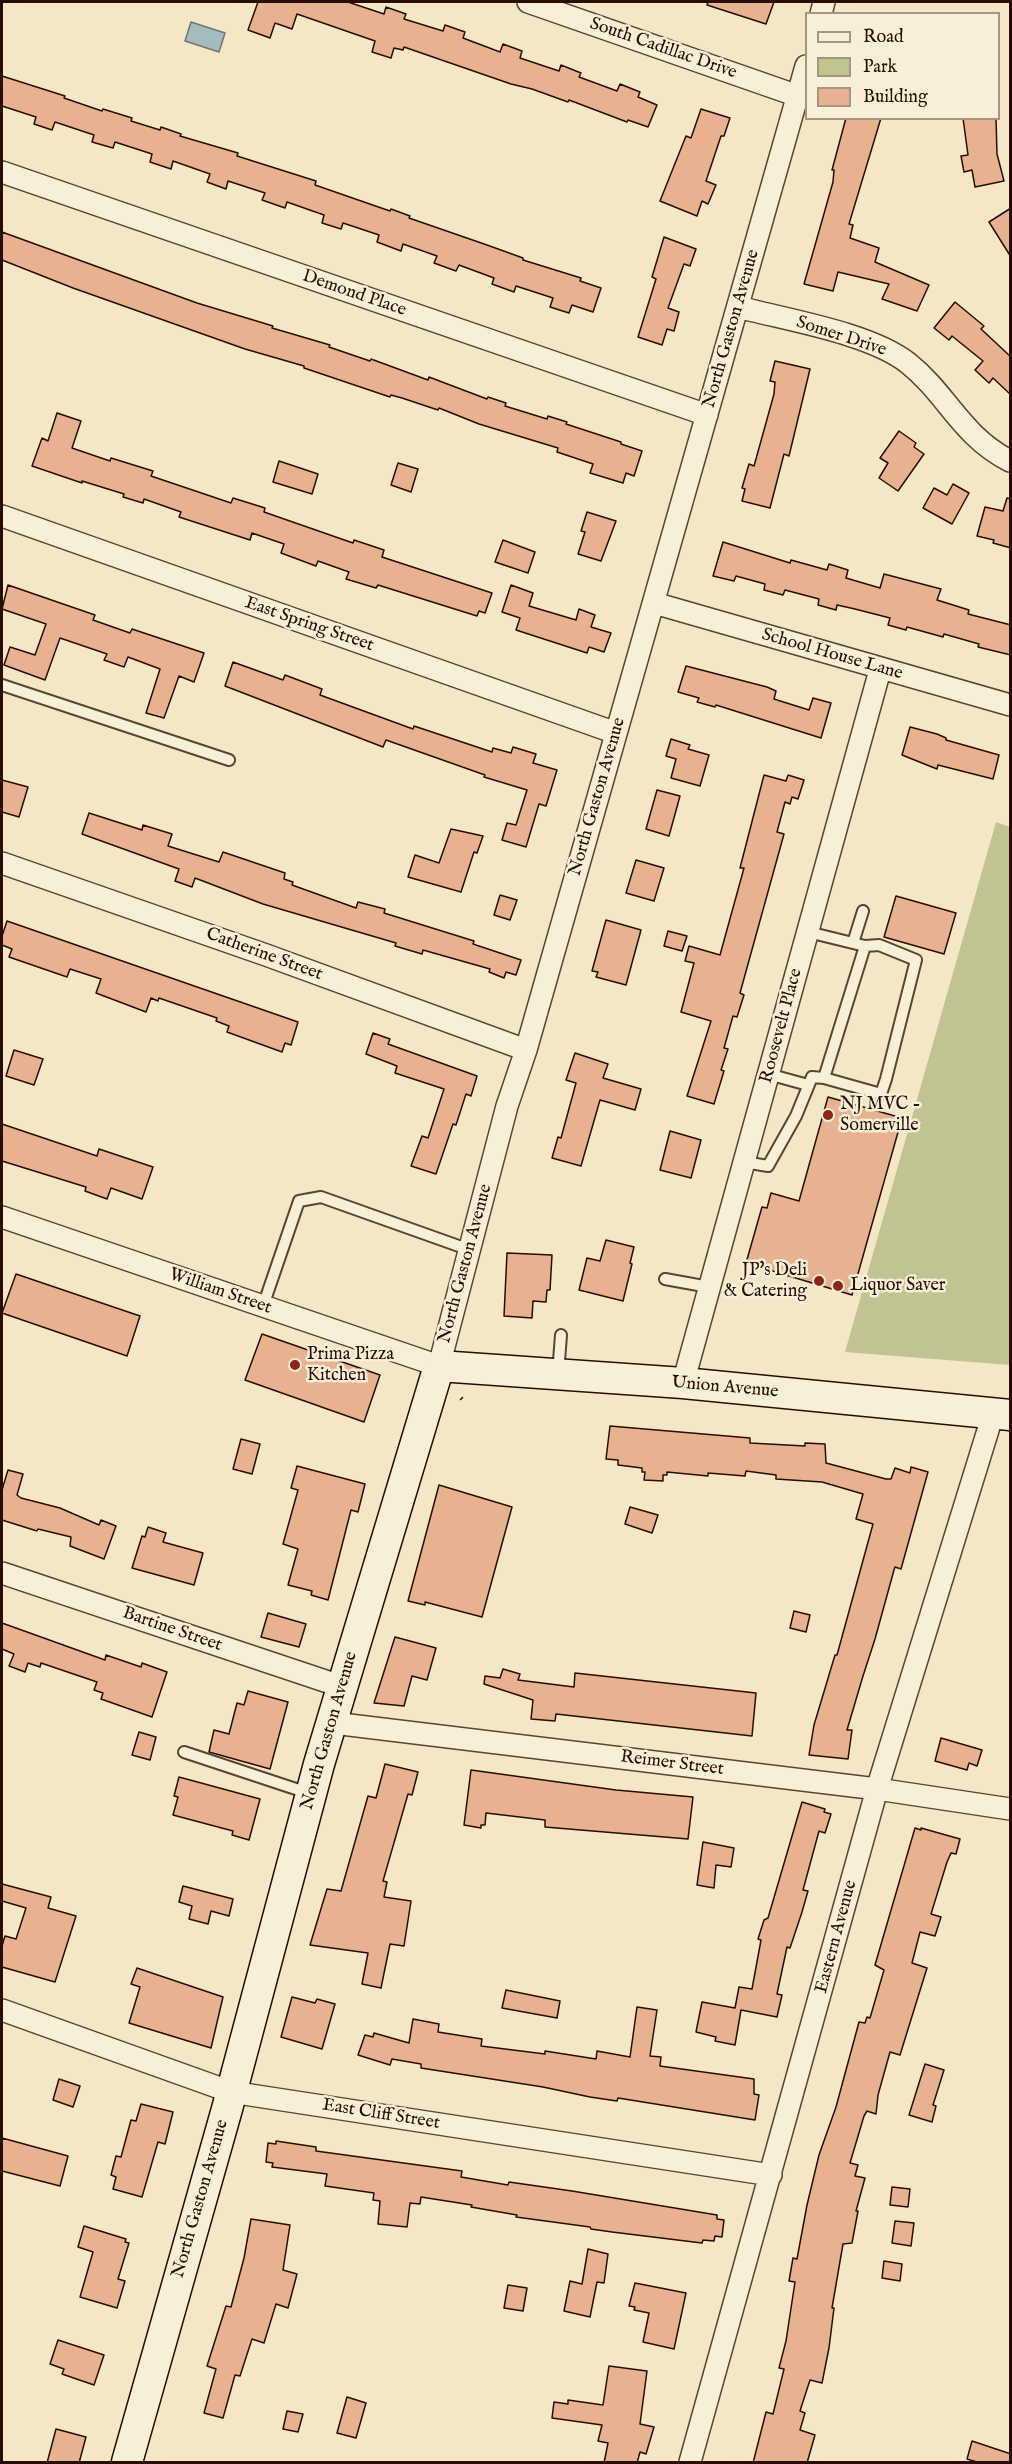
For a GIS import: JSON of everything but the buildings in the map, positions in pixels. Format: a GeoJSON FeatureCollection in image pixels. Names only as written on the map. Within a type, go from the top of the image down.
{"type":"FeatureCollection","features":[{"type":"Feature","properties":{"kind":"street","name":"South Cadillac Drive"},"geometry":{"type":"LineString","coordinates":[[528,2],[564,8],[798,96]]}},
{"type":"Feature","properties":{"kind":"street","name":"North Gaston Avenue"},"geometry":{"type":"LineString","coordinates":[[127,2463],[231,2092],[311,1794],[439,1366],[507,1106],[526,1050],[805,73]]}},
{"type":"Feature","properties":{"kind":"street","name":"Demond Place"},"geometry":{"type":"LineString","coordinates":[[2,172],[707,415]]}},
{"type":"Feature","properties":{"kind":"street","name":"Somer Drive"},"geometry":{"type":"LineString","coordinates":[[738,307],[859,339],[886,349],[909,364],[925,379],[974,437],[1011,461]]}},
{"type":"Feature","properties":{"kind":"street","name":"East Spring Street"},"geometry":{"type":"LineString","coordinates":[[2,516],[616,733]]}},
{"type":"Feature","properties":{"kind":"street","name":"School House Lane"},"geometry":{"type":"LineString","coordinates":[[654,603],[880,670],[1011,705]]}},
{"type":"Feature","properties":{"kind":"street","name":"Roosevelt Place"},"geometry":{"type":"LineString","coordinates":[[683,1383],[880,670]]}},
{"type":"Feature","properties":{"kind":"street","name":"Catherine Street"},"geometry":{"type":"LineString","coordinates":[[2,863],[266,955],[526,1050]]}},
{"type":"Feature","properties":{"kind":"street","name":"William Street"},"geometry":{"type":"LineString","coordinates":[[2,1217],[439,1366]]}},
{"type":"Feature","properties":{"kind":"street","name":"Union Avenue"},"geometry":{"type":"LineString","coordinates":[[439,1366],[683,1383],[1002,1414]]}},
{"type":"Feature","properties":{"kind":"street","name":"Eastern Avenue"},"geometry":{"type":"LineString","coordinates":[[690,2463],[877,1789],[1002,1414]]}},
{"type":"Feature","properties":{"kind":"street","name":"Bartine Street"},"geometry":{"type":"LineString","coordinates":[[2,1573],[343,1687]]}},
{"type":"Feature","properties":{"kind":"street","name":"Reimer Street"},"geometry":{"type":"LineString","coordinates":[[333,1723],[877,1789],[1011,1809]]}},
{"type":"Feature","properties":{"kind":"street","name":"East Cliff Street"},"geometry":{"type":"LineString","coordinates":[[2,2010],[231,2092],[771,2175]]}},
{"type":"Feature","properties":{"kind":"lane"},"geometry":{"type":"LineString","coordinates":[[2,685],[229,760]]}},
{"type":"Feature","properties":{"kind":"lane"},"geometry":{"type":"LineString","coordinates":[[853,943],[863,911]]}},
{"type":"Feature","properties":{"kind":"lane"},"geometry":{"type":"LineString","coordinates":[[744,1162],[768,1166],[796,1116],[812,1077],[824,1078],[881,1094],[916,960],[879,945],[866,946],[808,932]]}},
{"type":"Feature","properties":{"kind":"lane"},"geometry":{"type":"LineString","coordinates":[[824,1078],[866,946]]}},
{"type":"Feature","properties":{"kind":"lane"},"geometry":{"type":"LineString","coordinates":[[768,1074],[808,1085]]}},
{"type":"Feature","properties":{"kind":"lane"},"geometry":{"type":"LineString","coordinates":[[264,1306],[299,1201],[321,1197],[470,1250]]}},
{"type":"Feature","properties":{"kind":"lane"},"geometry":{"type":"LineString","coordinates":[[665,1279],[710,1287]]}},
{"type":"Feature","properties":{"kind":"lane"},"geometry":{"type":"LineString","coordinates":[[558,1374],[561,1335]]}},
{"type":"Feature","properties":{"kind":"lane"},"geometry":{"type":"LineString","coordinates":[[184,1752],[311,1794]]}},
{"type":"Feature","properties":{"kind":"green space"},"geometry":{"type":"Polygon","coordinates":[[[996,822],[1010,827],[1010,1365],[845,1352],[996,822]]]}},
{"type":"Feature","properties":{"kind":"water"},"geometry":{"type":"Polygon","coordinates":[[[191,22],[225,33],[219,52],[185,41],[191,22]]]}},
{"type":"Feature","properties":{"kind":"place","name":"NJ MVC - Somerville"},"geometry":{"type":"Point","coordinates":[828,1115]}},
{"type":"Feature","properties":{"kind":"place","name":"JP's Deli & Catering"},"geometry":{"type":"Point","coordinates":[819,1281]}},
{"type":"Feature","properties":{"kind":"place","name":"Liquor Saver"},"geometry":{"type":"Point","coordinates":[838,1286]}},
{"type":"Feature","properties":{"kind":"place","name":"Prima Pizza Kitchen"},"geometry":{"type":"Point","coordinates":[295,1365]}}]}
